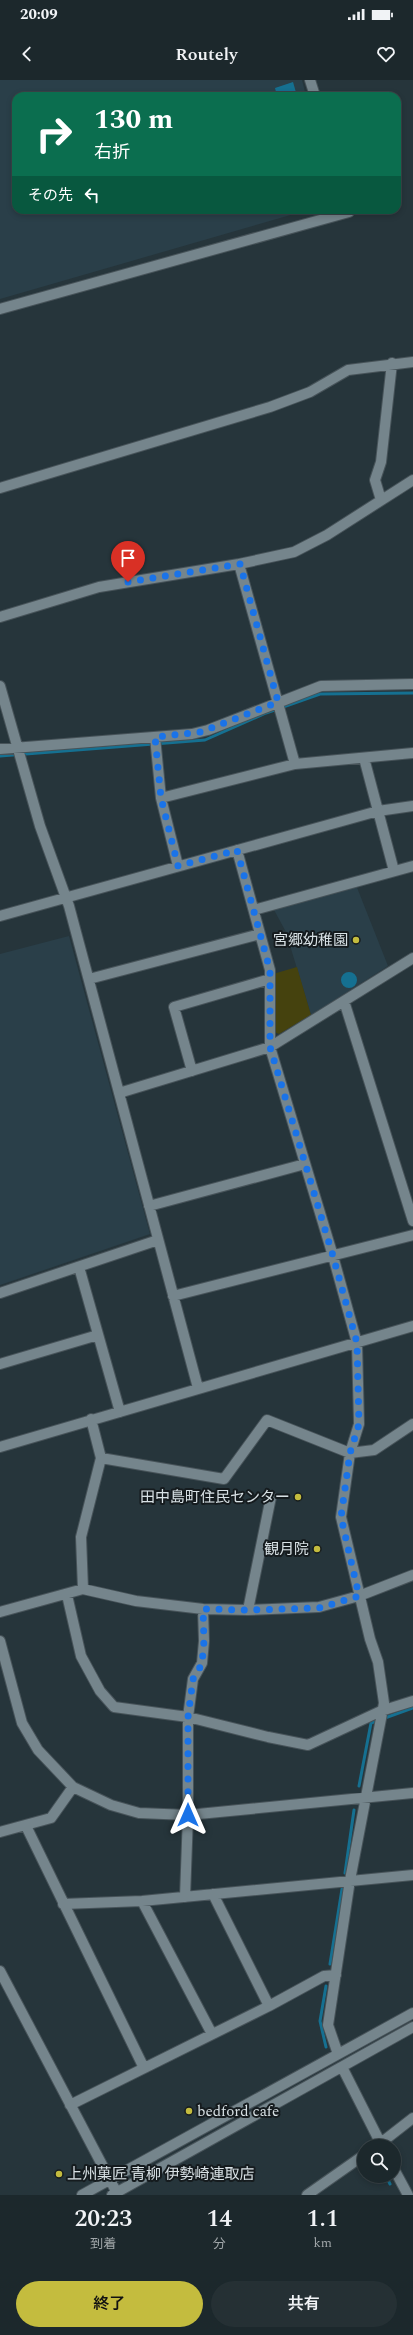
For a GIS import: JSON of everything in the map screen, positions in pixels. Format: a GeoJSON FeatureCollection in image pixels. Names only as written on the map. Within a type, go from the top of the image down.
{"type":"FeatureCollection","features":[{"type":"Feature","properties":{"kind":"street"},"geometry":{"type":"LineString","coordinates":[[310,80],[314,92]]}},
{"type":"Feature","properties":{"kind":"street"},"geometry":{"type":"LineString","coordinates":[[0,309],[337,214]]}},
{"type":"Feature","properties":{"kind":"street"},"geometry":{"type":"LineString","coordinates":[[0,488],[270,407],[310,392],[348,370],[392,363],[413,362]]}},
{"type":"Feature","properties":{"kind":"street"},"geometry":{"type":"LineString","coordinates":[[381,500],[375,480],[381,462],[392,363]]}},
{"type":"Feature","properties":{"kind":"street"},"geometry":{"type":"LineString","coordinates":[[0,617],[100,588],[240,564],[294,552],[327,535],[413,480]]}},
{"type":"Feature","properties":{"kind":"street"},"geometry":{"type":"LineString","coordinates":[[240,564],[295,764]]}},
{"type":"Feature","properties":{"kind":"street"},"geometry":{"type":"LineString","coordinates":[[0,749],[201,732],[321,686],[413,684]]}},
{"type":"Feature","properties":{"kind":"street"},"geometry":{"type":"LineString","coordinates":[[0,686],[40,826],[66,898],[89,979],[198,1388]]}},
{"type":"Feature","properties":{"kind":"street"},"geometry":{"type":"LineString","coordinates":[[155,737],[161,798],[178,866]]}},
{"type":"Feature","properties":{"kind":"street"},"geometry":{"type":"LineString","coordinates":[[161,798],[295,764],[413,753]]}},
{"type":"Feature","properties":{"kind":"street"},"geometry":{"type":"LineString","coordinates":[[364,758],[394,871]]}},
{"type":"Feature","properties":{"kind":"street"},"geometry":{"type":"LineString","coordinates":[[0,916],[378,811],[413,806]]}},
{"type":"Feature","properties":{"kind":"street"},"geometry":{"type":"LineString","coordinates":[[237,850],[270,970],[270,1047],[333,1256],[357,1343],[359,1424],[350,1453],[341,1517],[359,1596],[370,1639],[378,1662],[384,1703],[350,1880],[328,2025],[338,2054]]}},
{"type":"Feature","properties":{"kind":"street"},"geometry":{"type":"LineString","coordinates":[[254,910],[413,866]]}},
{"type":"Feature","properties":{"kind":"street"},"geometry":{"type":"LineString","coordinates":[[89,979],[260,934]]}},
{"type":"Feature","properties":{"kind":"street"},"geometry":{"type":"LineString","coordinates":[[119,1093],[270,1047],[413,958]]}},
{"type":"Feature","properties":{"kind":"street"},"geometry":{"type":"LineString","coordinates":[[192,1071],[174,1007],[270,979]]}},
{"type":"Feature","properties":{"kind":"street"},"geometry":{"type":"LineString","coordinates":[[344,1000],[413,1221]]}},
{"type":"Feature","properties":{"kind":"street"},"geometry":{"type":"LineString","coordinates":[[149,1206],[305,1164]]}},
{"type":"Feature","properties":{"kind":"street"},"geometry":{"type":"LineString","coordinates":[[173,1296],[413,1235]]}},
{"type":"Feature","properties":{"kind":"street"},"geometry":{"type":"LineString","coordinates":[[0,1293],[158,1240]]}},
{"type":"Feature","properties":{"kind":"street"},"geometry":{"type":"LineString","coordinates":[[79,1267],[120,1412]]}},
{"type":"Feature","properties":{"kind":"street"},"geometry":{"type":"LineString","coordinates":[[0,1447],[91,1419],[120,1412],[413,1326]]}},
{"type":"Feature","properties":{"kind":"street"},"geometry":{"type":"LineString","coordinates":[[0,1364],[98,1335]]}},
{"type":"Feature","properties":{"kind":"street"},"geometry":{"type":"LineString","coordinates":[[83,1589],[82,1538],[102,1458],[91,1419]]}},
{"type":"Feature","properties":{"kind":"street"},"geometry":{"type":"LineString","coordinates":[[102,1458],[224,1479],[267,1420],[350,1453],[374,1450],[413,1424]]}},
{"type":"Feature","properties":{"kind":"street"},"geometry":{"type":"LineString","coordinates":[[248,1610],[271,1497]]}},
{"type":"Feature","properties":{"kind":"street"},"geometry":{"type":"LineString","coordinates":[[0,1612],[67,1595],[83,1589],[136,1601],[203,1609],[248,1610],[319,1608],[359,1596],[413,1575]]}},
{"type":"Feature","properties":{"kind":"street"},"geometry":{"type":"LineString","coordinates":[[67,1595],[81,1656],[100,1691],[114,1708],[188,1717],[268,1737],[308,1745],[382,1712],[413,1701]]}},
{"type":"Feature","properties":{"kind":"street"},"geometry":{"type":"LineString","coordinates":[[185,1896],[188,1815],[188,1717],[193,1679],[202,1664],[204,1641],[203,1609]]}},
{"type":"Feature","properties":{"kind":"street"},"geometry":{"type":"LineString","coordinates":[[0,1641],[4,1673],[22,1723],[38,1750],[73,1787],[111,1805],[140,1813],[188,1815],[413,1793]]}},
{"type":"Feature","properties":{"kind":"street"},"geometry":{"type":"LineString","coordinates":[[0,1830],[26,1826],[51,1818],[73,1787]]}},
{"type":"Feature","properties":{"kind":"street"},"geometry":{"type":"LineString","coordinates":[[26,1826],[144,2068]]}},
{"type":"Feature","properties":{"kind":"street"},"geometry":{"type":"LineString","coordinates":[[63,1904],[142,1901],[413,1875]]}},
{"type":"Feature","properties":{"kind":"street"},"geometry":{"type":"LineString","coordinates":[[214,1894],[269,2006]]}},
{"type":"Feature","properties":{"kind":"street"},"geometry":{"type":"LineString","coordinates":[[142,1901],[212,2034]]}},
{"type":"Feature","properties":{"kind":"street"},"geometry":{"type":"LineString","coordinates":[[0,1971],[109,2179],[115,2194],[413,2027]]}},
{"type":"Feature","properties":{"kind":"street"},"geometry":{"type":"LineString","coordinates":[[70,2106],[269,2006],[324,1976],[336,1975]]}},
{"type":"Feature","properties":{"kind":"street"},"geometry":{"type":"LineString","coordinates":[[82,2195],[413,2013]]}},
{"type":"Feature","properties":{"kind":"street"},"geometry":{"type":"LineString","coordinates":[[342,2067],[377,2139]]}},
{"type":"Feature","properties":{"kind":"street"},"geometry":{"type":"LineString","coordinates":[[387,2139],[413,2118]]}},
{"type":"Feature","properties":{"kind":"street"},"geometry":{"type":"LineString","coordinates":[[307,2195],[357,2160]]}},
{"type":"Feature","properties":{"kind":"street"},"geometry":{"type":"LineString","coordinates":[[401,2182],[408,2195]]}},
{"type":"Feature","properties":{"kind":"shaded area"},"geometry":{"type":"Polygon","coordinates":[[[0,80],[302,80],[305,92],[12,92],[12,214],[294,214],[0,299],[0,80]]]}},
{"type":"Feature","properties":{"kind":"shaded area"},"geometry":{"type":"Polygon","coordinates":[[[356,885],[388,966],[311,1015],[286,932],[273,908],[356,885]]]}},
{"type":"Feature","properties":{"kind":"shaded area"},"geometry":{"type":"Polygon","coordinates":[[[69,936],[150,1234],[0,1285],[0,954],[69,936]]]}},
{"type":"Feature","properties":{"kind":"shaded area"},"geometry":{"type":"Polygon","coordinates":[[[297,967],[311,1015],[279,1034],[272,1031],[273,974],[297,967]]]}},
{"type":"Feature","properties":{"kind":"water"},"geometry":{"type":"Polygon","coordinates":[[[293,82],[296,92],[276,92],[275,88],[293,82]]]}},
{"type":"Feature","properties":{"kind":"water"},"geometry":{"type":"Polygon","coordinates":[[[346,972],[352,972],[357,977],[355,986],[352,988],[346,988],[341,983],[341,977],[346,972]]]}},
{"type":"Feature","properties":{"kind":"waterway"},"geometry":{"type":"LineString","coordinates":[[0,756],[205,740],[266,713],[320,694],[413,693]]}},
{"type":"Feature","properties":{"kind":"waterway"},"geometry":{"type":"LineString","coordinates":[[359,1786],[371,1723],[413,1708]]}},
{"type":"Feature","properties":{"kind":"waterway"},"geometry":{"type":"LineString","coordinates":[[345,1873],[354,1810]]}},
{"type":"Feature","properties":{"kind":"waterway"},"geometry":{"type":"LineString","coordinates":[[330,1964],[342,1889]]}},
{"type":"Feature","properties":{"kind":"waterway"},"geometry":{"type":"LineString","coordinates":[[326,1986],[320,2021],[326,2047]]}},
{"type":"Feature","properties":{"kind":"place","name":"宮郷幼稚園"},"geometry":{"type":"Point","coordinates":[356,940]}},
{"type":"Feature","properties":{"kind":"place","name":"田中島町住民センター"},"geometry":{"type":"Point","coordinates":[298,1497]}},
{"type":"Feature","properties":{"kind":"place","name":"観月院"},"geometry":{"type":"Point","coordinates":[317,1549]}},
{"type":"Feature","properties":{"kind":"place","name":"bedford cafe"},"geometry":{"type":"Point","coordinates":[189,2111]}},
{"type":"Feature","properties":{"kind":"place","name":"上州菓匠 青柳 伊勢崎連取店"},"geometry":{"type":"Point","coordinates":[59,2174]}},
{"type":"Feature","properties":{"kind":"route"},"geometry":{"type":"LineString","coordinates":[[128,582],[240,564],[278,702],[201,732],[155,737],[161,798],[178,866],[237,850],[270,970],[270,1047],[333,1256],[357,1343],[359,1424],[350,1453],[341,1517],[359,1596],[319,1608],[248,1610],[203,1609],[204,1641],[202,1664],[193,1679],[188,1717],[188,1815]]}}]}
